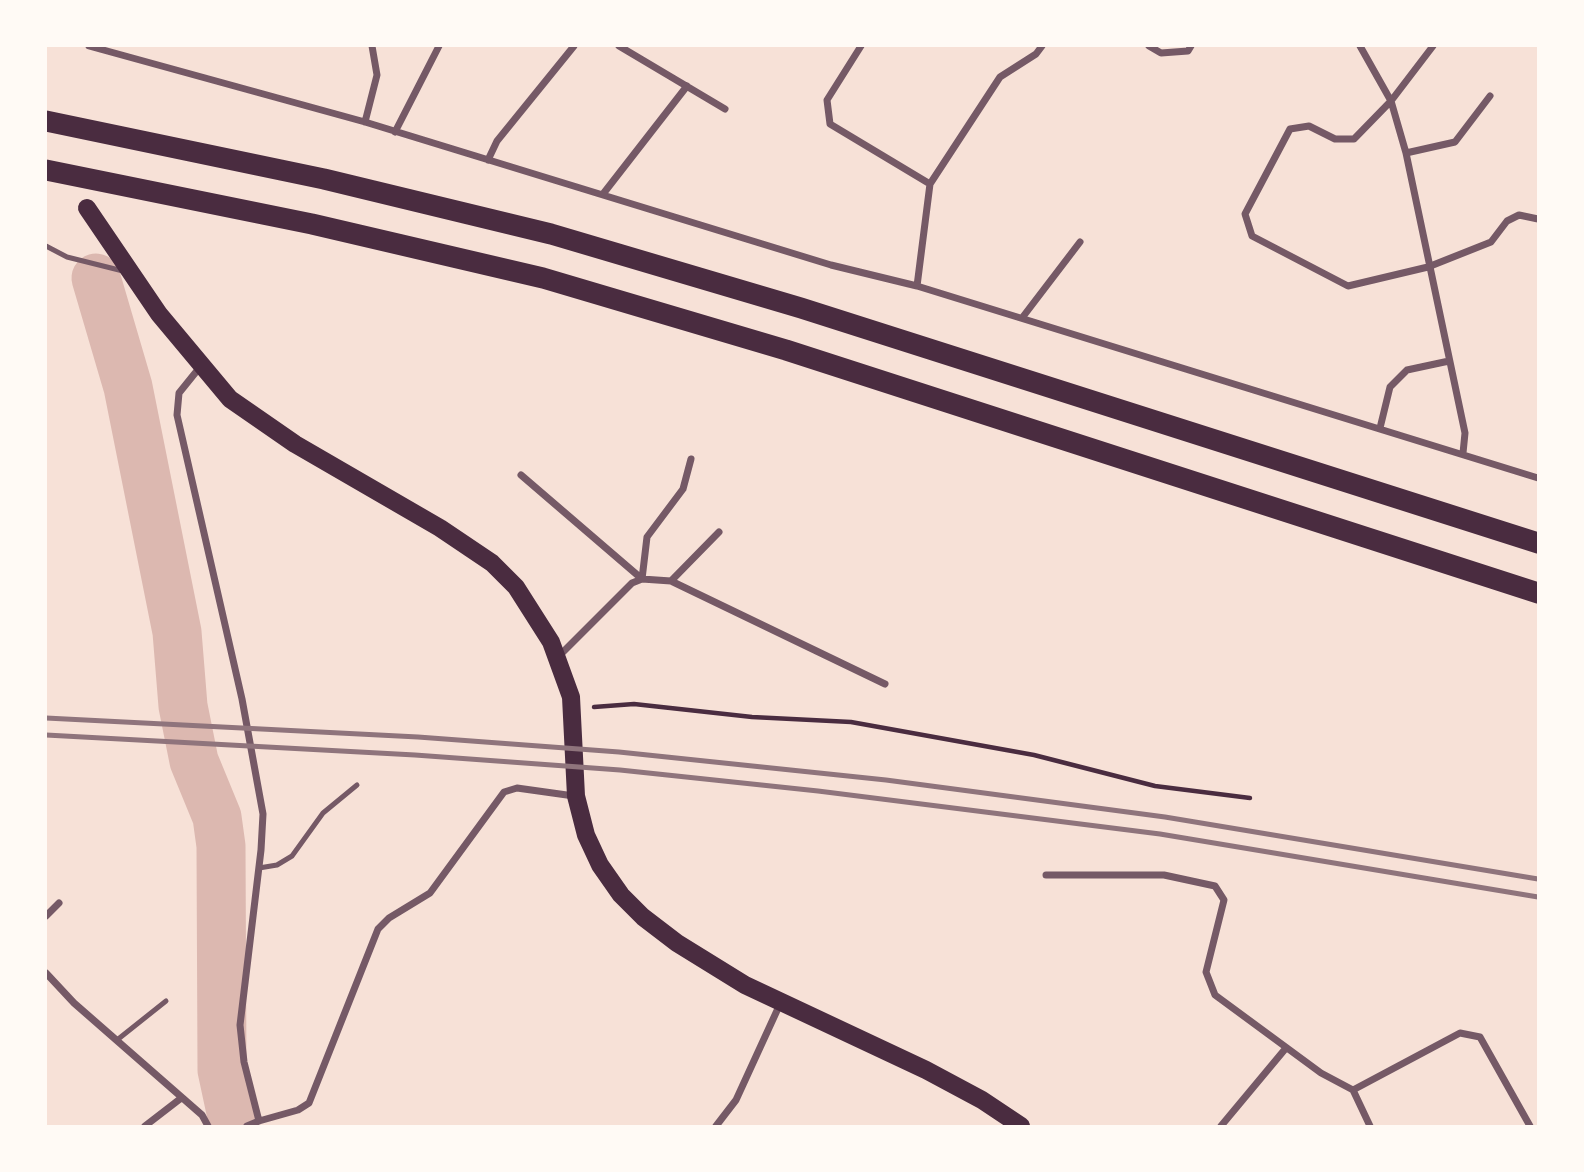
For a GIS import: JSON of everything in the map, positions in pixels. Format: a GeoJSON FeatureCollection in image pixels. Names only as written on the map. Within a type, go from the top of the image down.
{"type":"FeatureCollection","features":[{"type":"Feature","properties":{"kind":"highway"},"geometry":{"type":"LineString","coordinates":[[46,121],[324,179],[551,234],[801,308],[1538,543]]}},
{"type":"Feature","properties":{"kind":"highway"},"geometry":{"type":"LineString","coordinates":[[46,170],[312,224],[556,282],[799,354],[1538,593]]}},
{"type":"Feature","properties":{"kind":"main road"},"geometry":{"type":"LineString","coordinates":[[87,208],[200,367],[230,399],[262,423],[440,528],[492,563],[516,587],[558,656],[572,708],[576,796],[586,835],[600,865],[621,895],[677,943],[745,985],[926,1070],[982,1100],[1021,1126]]}},
{"type":"Feature","properties":{"kind":"street"},"geometry":{"type":"LineString","coordinates":[[89,46],[365,122],[831,265],[917,286],[1538,478]]}},
{"type":"Feature","properties":{"kind":"street"},"geometry":{"type":"LineString","coordinates":[[365,122],[377,75],[372,46]]}},
{"type":"Feature","properties":{"kind":"street"},"geometry":{"type":"LineString","coordinates":[[395,132],[439,46]]}},
{"type":"Feature","properties":{"kind":"street"},"geometry":{"type":"LineString","coordinates":[[488,160],[497,141],[574,46]]}},
{"type":"Feature","properties":{"kind":"street"},"geometry":{"type":"LineString","coordinates":[[619,46],[725,109]]}},
{"type":"Feature","properties":{"kind":"street"},"geometry":{"type":"LineString","coordinates":[[861,46],[827,100],[830,124],[930,184]]}},
{"type":"Feature","properties":{"kind":"street"},"geometry":{"type":"LineString","coordinates":[[917,286],[930,184],[1000,77],[1036,54],[1042,46]]}},
{"type":"Feature","properties":{"kind":"street"},"geometry":{"type":"LineString","coordinates":[[1149,46],[1161,53],[1188,51],[1191,46]]}},
{"type":"Feature","properties":{"kind":"street"},"geometry":{"type":"LineString","coordinates":[[1360,46],[1391,101],[1406,153],[1465,433],[1462,453]]}},
{"type":"Feature","properties":{"kind":"street"},"geometry":{"type":"LineString","coordinates":[[1433,46],[1391,101],[1354,139],[1335,139],[1309,126],[1290,129],[1245,214],[1252,236],[1348,286],[1428,267],[1491,242],[1507,221],[1519,215],[1538,219]]}},
{"type":"Feature","properties":{"kind":"street"},"geometry":{"type":"LineString","coordinates":[[603,194],[687,86]]}},
{"type":"Feature","properties":{"kind":"street"},"geometry":{"type":"LineString","coordinates":[[1406,153],[1455,142],[1490,96]]}},
{"type":"Feature","properties":{"kind":"street"},"geometry":{"type":"LineString","coordinates":[[1022,318],[1080,242]]}},
{"type":"Feature","properties":{"kind":"street"},"geometry":{"type":"LineString","coordinates":[[1380,428],[1390,387],[1407,370],[1449,361]]}},
{"type":"Feature","properties":{"kind":"street"},"geometry":{"type":"LineString","coordinates":[[200,367],[179,393],[177,415],[256,765],[262,814],[240,1025],[244,1062],[259,1121]]}},
{"type":"Feature","properties":{"kind":"street"},"geometry":{"type":"LineString","coordinates":[[642,579],[647,537],[683,489],[691,459]]}},
{"type":"Feature","properties":{"kind":"street"},"geometry":{"type":"LineString","coordinates":[[521,475],[642,579]]}},
{"type":"Feature","properties":{"kind":"street"},"geometry":{"type":"LineString","coordinates":[[671,581],[719,532]]}},
{"type":"Feature","properties":{"kind":"street"},"geometry":{"type":"LineString","coordinates":[[558,656],[632,583],[642,579],[671,581],[885,684]]}},
{"type":"Feature","properties":{"kind":"street"},"geometry":{"type":"LineString","coordinates":[[248,1126],[298,1110],[309,1103],[378,929],[389,918],[430,893],[504,792],[517,788],[576,796]]}},
{"type":"Feature","properties":{"kind":"street"},"geometry":{"type":"LineString","coordinates":[[1046,875],[1164,875],[1215,886],[1224,900],[1206,972],[1215,995],[1321,1073],[1353,1090],[1370,1126]]}},
{"type":"Feature","properties":{"kind":"street"},"geometry":{"type":"LineString","coordinates":[[46,916],[59,904]]}},
{"type":"Feature","properties":{"kind":"street"},"geometry":{"type":"LineString","coordinates":[[46,973],[74,1003],[180,1099],[202,1115],[208,1126]]}},
{"type":"Feature","properties":{"kind":"street"},"geometry":{"type":"LineString","coordinates":[[716,1126],[736,1100],[781,1003]]}},
{"type":"Feature","properties":{"kind":"street"},"geometry":{"type":"LineString","coordinates":[[1353,1090],[1460,1033],[1480,1037],[1530,1126]]}},
{"type":"Feature","properties":{"kind":"street"},"geometry":{"type":"LineString","coordinates":[[1221,1126],[1286,1048]]}},
{"type":"Feature","properties":{"kind":"street"},"geometry":{"type":"LineString","coordinates":[[145,1126],[180,1099]]}},
{"type":"Feature","properties":{"kind":"lane"},"geometry":{"type":"LineString","coordinates":[[46,246],[67,257],[107,269],[130,272]]}},
{"type":"Feature","properties":{"kind":"lane"},"geometry":{"type":"LineString","coordinates":[[258,868],[277,865],[292,856],[323,813],[356,785]]}},
{"type":"Feature","properties":{"kind":"lane"},"geometry":{"type":"LineString","coordinates":[[117,1040],[166,1001]]}},
{"type":"Feature","properties":{"kind":"path"},"geometry":{"type":"LineString","coordinates":[[572,708],[634,704],[752,717],[851,722],[1034,755],[1154,786],[1250,798]]}},
{"type":"Feature","properties":{"kind":"waterway"},"geometry":{"type":"LineString","coordinates":[[96,278],[128,387],[177,632],[183,706],[194,761],[217,817],[221,846],[222,1070],[234,1126]]}},
{"type":"Feature","properties":{"kind":"railway"},"geometry":{"type":"LineString","coordinates":[[46,718],[418,737],[619,752],[886,780],[1165,817],[1538,879]]}},
{"type":"Feature","properties":{"kind":"railway"},"geometry":{"type":"LineString","coordinates":[[46,735],[415,755],[620,770],[818,791],[1160,834],[1538,897]]}}]}
